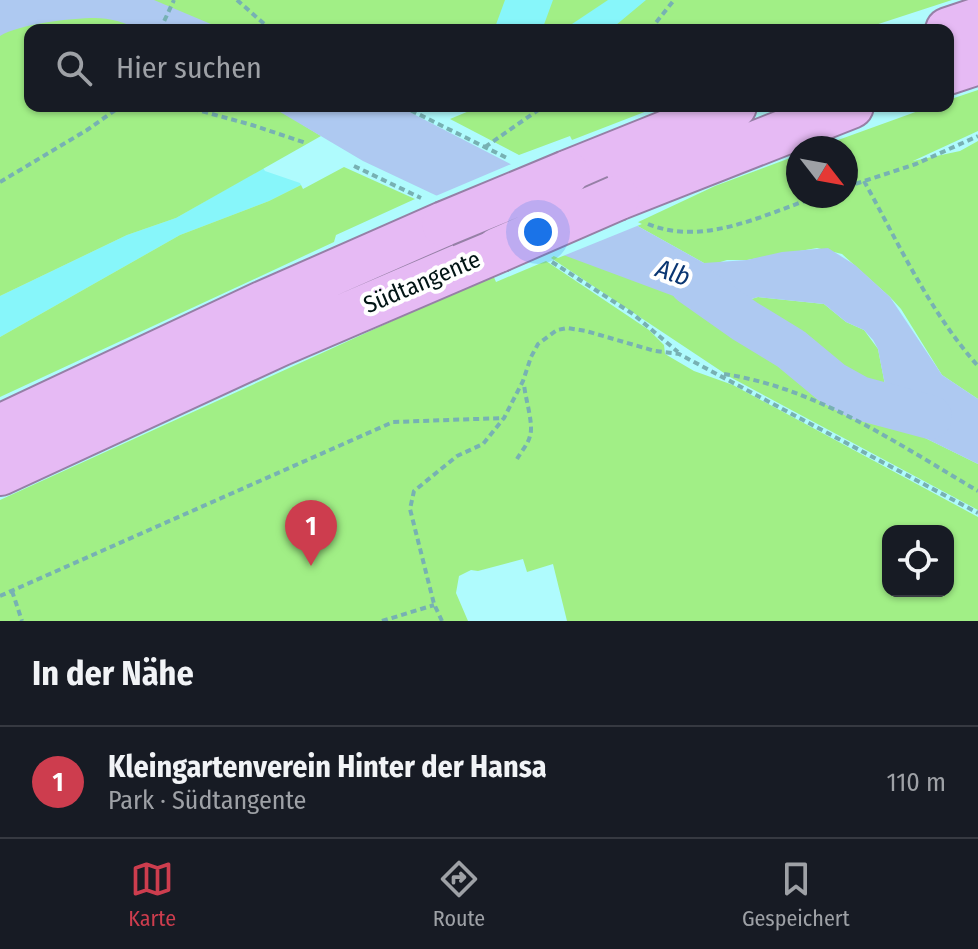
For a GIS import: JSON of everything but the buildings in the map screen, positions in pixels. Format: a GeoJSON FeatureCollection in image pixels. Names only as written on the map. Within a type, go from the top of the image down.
{"type":"FeatureCollection","features":[{"type":"Feature","properties":{"kind":"highway"},"geometry":{"type":"LineString","coordinates":[[954,28],[978,20]]}},
{"type":"Feature","properties":{"kind":"highway"},"geometry":{"type":"LineString","coordinates":[[954,70],[978,62]]}},
{"type":"Feature","properties":{"kind":"highway","name":"Südtangente"},"geometry":{"type":"LineString","coordinates":[[0,427],[262,304],[434,212],[567,173],[719,112]]}},
{"type":"Feature","properties":{"kind":"highway","name":"Südtangente"},"geometry":{"type":"LineString","coordinates":[[0,473],[279,344],[498,250],[630,210],[838,112]]}},
{"type":"Feature","properties":{"kind":"path"},"geometry":{"type":"LineString","coordinates":[[163,24],[174,0]]}},
{"type":"Feature","properties":{"kind":"path"},"geometry":{"type":"LineString","coordinates":[[237,0],[264,24]]}},
{"type":"Feature","properties":{"kind":"path"},"geometry":{"type":"LineString","coordinates":[[655,24],[674,0]]}},
{"type":"Feature","properties":{"kind":"path"},"geometry":{"type":"LineString","coordinates":[[0,182],[112,112]]}},
{"type":"Feature","properties":{"kind":"path"},"geometry":{"type":"LineString","coordinates":[[205,112],[306,143]]}},
{"type":"Feature","properties":{"kind":"path"},"geometry":{"type":"LineString","coordinates":[[414,112],[504,156]]}},
{"type":"Feature","properties":{"kind":"path"},"geometry":{"type":"LineString","coordinates":[[485,147],[535,112]]}},
{"type":"Feature","properties":{"kind":"path"},"geometry":{"type":"LineString","coordinates":[[858,183],[916,164],[978,136]]}},
{"type":"Feature","properties":{"kind":"path"},"geometry":{"type":"LineString","coordinates":[[354,166],[434,212]]}},
{"type":"Feature","properties":{"kind":"path"},"geometry":{"type":"LineString","coordinates":[[864,181],[921,289],[978,366]]}},
{"type":"Feature","properties":{"kind":"path"},"geometry":{"type":"LineString","coordinates":[[630,210],[672,232],[699,232],[786,207]]}},
{"type":"Feature","properties":{"kind":"path"},"geometry":{"type":"LineString","coordinates":[[551,261],[633,314],[666,339],[679,354]]}},
{"type":"Feature","properties":{"kind":"path"},"geometry":{"type":"LineString","coordinates":[[442,621],[434,604],[410,509],[414,491],[457,456],[483,444],[504,418],[538,344],[557,330],[586,331],[655,351],[679,354],[978,513]]}},
{"type":"Feature","properties":{"kind":"path"},"geometry":{"type":"LineString","coordinates":[[718,374],[751,378],[814,400],[869,427],[978,491]]}},
{"type":"Feature","properties":{"kind":"path"},"geometry":{"type":"LineString","coordinates":[[517,459],[531,436],[523,381]]}},
{"type":"Feature","properties":{"kind":"path"},"geometry":{"type":"LineString","coordinates":[[0,596],[393,422],[504,418]]}},
{"type":"Feature","properties":{"kind":"path"},"geometry":{"type":"LineString","coordinates":[[12,591],[22,621]]}},
{"type":"Feature","properties":{"kind":"path"},"geometry":{"type":"LineString","coordinates":[[382,621],[434,604]]}},
{"type":"Feature","properties":{"kind":"shaded area"},"geometry":{"type":"Polygon","coordinates":[[[461,0],[654,0],[628,24],[484,24],[461,0]]]}},
{"type":"Feature","properties":{"kind":"shaded area"},"geometry":{"type":"Polygon","coordinates":[[[263,168],[301,185],[269,201],[180,235],[0,337],[0,296],[127,235],[176,218],[263,168]]]}},
{"type":"Feature","properties":{"kind":"green space"},"geometry":{"type":"Polygon","coordinates":[[[0,0],[505,0],[496,24],[24,24],[24,112],[315,112],[303,125],[321,136],[176,218],[127,235],[0,296],[0,0]]]}},
{"type":"Feature","properties":{"kind":"green space"},"geometry":{"type":"Polygon","coordinates":[[[553,0],[608,0],[572,24],[544,24],[553,0]]]}},
{"type":"Feature","properties":{"kind":"green space"},"geometry":{"type":"Polygon","coordinates":[[[646,0],[952,0],[878,24],[617,24],[646,0]]]}},
{"type":"Feature","properties":{"kind":"green space"},"geometry":{"type":"Polygon","coordinates":[[[978,90],[978,131],[913,161],[960,151],[978,141],[978,399],[942,375],[901,309],[842,254],[817,248],[747,260],[704,263],[634,224],[715,186],[786,159],[786,208],[858,208],[858,136],[849,136],[915,112],[954,112],[954,98],[978,90]]]}},
{"type":"Feature","properties":{"kind":"green space"},"geometry":{"type":"Polygon","coordinates":[[[467,112],[644,112],[572,140],[570,136],[519,155],[450,119],[467,112]]]}},
{"type":"Feature","properties":{"kind":"green space"},"geometry":{"type":"Polygon","coordinates":[[[344,167],[415,199],[336,235],[334,242],[0,397],[0,337],[180,235],[269,201],[301,185],[303,189],[344,167]]]}},
{"type":"Feature","properties":{"kind":"green space"},"geometry":{"type":"Polygon","coordinates":[[[558,253],[745,301],[758,297],[824,304],[846,322],[864,330],[878,349],[885,385],[884,397],[875,402],[873,408],[978,464],[978,510],[730,377],[551,258],[558,253]]]}},
{"type":"Feature","properties":{"kind":"green space"},"geometry":{"type":"Polygon","coordinates":[[[546,261],[649,330],[664,345],[665,354],[694,371],[733,385],[978,517],[978,621],[567,621],[553,564],[527,572],[523,559],[478,571],[471,570],[459,576],[456,593],[468,621],[0,621],[0,500],[493,275],[496,282],[546,261]]]}},
{"type":"Feature","properties":{"kind":"water"},"geometry":{"type":"Polygon","coordinates":[[[0,0],[154,0],[211,24],[125,24],[95,18],[24,24],[24,27],[0,36],[0,0]]]}},
{"type":"Feature","properties":{"kind":"water","name":"Alb"},"geometry":{"type":"Polygon","coordinates":[[[280,112],[410,112],[634,224],[704,263],[828,248],[855,265],[890,297],[942,375],[978,399],[978,464],[873,408],[875,402],[884,397],[885,385],[878,349],[864,330],[846,322],[824,304],[758,297],[725,307],[695,304],[558,253],[363,161],[280,112]]]}},
{"type":"Feature","properties":{"kind":"pier"},"geometry":{"type":"Polygon","coordinates":[[[516,162],[642,224],[558,258],[431,198],[516,162]]]}},
{"type":"Feature","properties":{"kind":"waterway","name":"Alb"},"geometry":{"type":"LineString","coordinates":[[691,283],[791,349],[832,383],[859,398],[930,417]]}},
{"type":"Feature","properties":{"kind":"place","name":"Kleingartenverein Hinter der Hansa"},"geometry":{"type":"Point","coordinates":[311,566]}}]}
